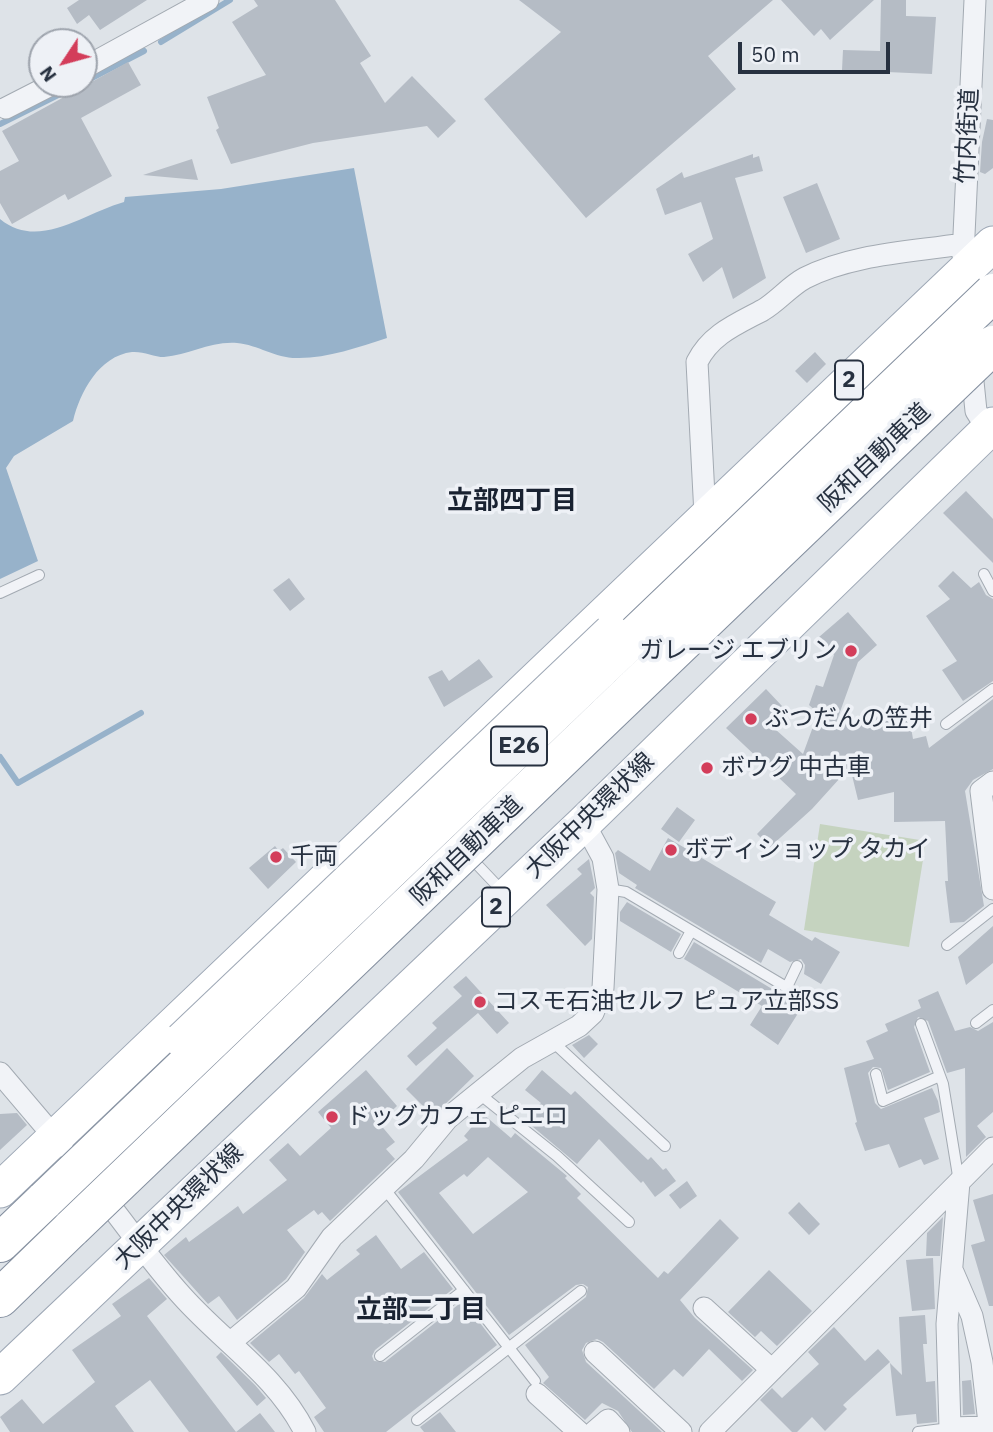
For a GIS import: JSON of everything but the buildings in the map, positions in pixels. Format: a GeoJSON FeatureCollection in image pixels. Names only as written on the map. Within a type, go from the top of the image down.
{"type":"FeatureCollection","features":[{"type":"Feature","properties":{"kind":"highway","name":"阪和自動車道"},"geometry":{"type":"LineString","coordinates":[[0,1243],[978,263]]}},
{"type":"Feature","properties":{"kind":"highway","name":"阪和自動車道"},"geometry":{"type":"LineString","coordinates":[[0,1298],[993,345]]}},
{"type":"Feature","properties":{"kind":"main road","name":"2"},"geometry":{"type":"LineString","coordinates":[[0,1190],[705,515],[978,263]]}},
{"type":"Feature","properties":{"kind":"main road","name":"2"},"geometry":{"type":"LineString","coordinates":[[55,1138],[182,1040],[726,522],[767,487],[872,420],[993,356]]}},
{"type":"Feature","properties":{"kind":"main road","name":"大阪中央環状線"},"geometry":{"type":"LineString","coordinates":[[0,1377],[584,823],[991,429]]}},
{"type":"Feature","properties":{"kind":"street"},"geometry":{"type":"LineString","coordinates":[[98,60],[208,0]]}},
{"type":"Feature","properties":{"kind":"street","name":"竹内街道"},"geometry":{"type":"LineString","coordinates":[[975,0],[978,263],[973,394],[976,411],[991,429]]}},
{"type":"Feature","properties":{"kind":"street"},"geometry":{"type":"LineString","coordinates":[[6,108],[28,97]]}},
{"type":"Feature","properties":{"kind":"street"},"geometry":{"type":"LineString","coordinates":[[705,515],[697,362],[705,345],[718,334],[776,302],[803,279],[838,264],[978,263]]}},
{"type":"Feature","properties":{"kind":"street"},"geometry":{"type":"LineString","coordinates":[[993,782],[981,791],[993,889]]}},
{"type":"Feature","properties":{"kind":"street"},"geometry":{"type":"LineString","coordinates":[[232,1341],[296,1288],[332,1237],[384,1188],[477,1092],[522,1058],[579,1026],[593,1013],[603,988],[608,889],[603,859],[584,823]]}},
{"type":"Feature","properties":{"kind":"street"},"geometry":{"type":"LineString","coordinates":[[0,1073],[183,1297],[267,1376],[295,1412],[305,1432]]}},
{"type":"Feature","properties":{"kind":"street"},"geometry":{"type":"LineString","coordinates":[[710,1432],[993,1148]]}},
{"type":"Feature","properties":{"kind":"street"},"geometry":{"type":"LineString","coordinates":[[952,1269],[972,1316],[982,1362],[989,1430],[950,1428],[947,1324],[959,1182]]}},
{"type":"Feature","properties":{"kind":"street"},"geometry":{"type":"LineString","coordinates":[[704,1308],[772,1370]]}},
{"type":"Feature","properties":{"kind":"street"},"geometry":{"type":"LineString","coordinates":[[595,1352],[681,1432]]}},
{"type":"Feature","properties":{"kind":"street"},"geometry":{"type":"LineString","coordinates":[[536,1387],[579,1432]]}},
{"type":"Feature","properties":{"kind":"street"},"geometry":{"type":"LineString","coordinates":[[594,1432],[608,1420],[619,1432]]}},
{"type":"Feature","properties":{"kind":"lane"},"geometry":{"type":"LineString","coordinates":[[984,574],[993,591]]}},
{"type":"Feature","properties":{"kind":"lane"},"geometry":{"type":"LineString","coordinates":[[0,593],[39,575]]}},
{"type":"Feature","properties":{"kind":"lane"},"geometry":{"type":"LineString","coordinates":[[946,724],[993,689]]}},
{"type":"Feature","properties":{"kind":"lane"},"geometry":{"type":"LineString","coordinates":[[412,794],[450,835]]}},
{"type":"Feature","properties":{"kind":"lane"},"geometry":{"type":"LineString","coordinates":[[459,845],[506,896]]}},
{"type":"Feature","properties":{"kind":"lane"},"geometry":{"type":"LineString","coordinates":[[608,889],[626,892],[803,997]]}},
{"type":"Feature","properties":{"kind":"lane"},"geometry":{"type":"LineString","coordinates":[[947,945],[993,909]]}},
{"type":"Feature","properties":{"kind":"lane"},"geometry":{"type":"LineString","coordinates":[[679,953],[691,931]]}},
{"type":"Feature","properties":{"kind":"lane"},"geometry":{"type":"LineString","coordinates":[[787,987],[797,966]]}},
{"type":"Feature","properties":{"kind":"lane"},"geometry":{"type":"LineString","coordinates":[[976,1023],[993,1010]]}},
{"type":"Feature","properties":{"kind":"lane"},"geometry":{"type":"LineString","coordinates":[[921,1024],[940,1076],[959,1182]]}},
{"type":"Feature","properties":{"kind":"lane"},"geometry":{"type":"LineString","coordinates":[[552,1041],[665,1146]]}},
{"type":"Feature","properties":{"kind":"lane"},"geometry":{"type":"LineString","coordinates":[[876,1074],[883,1101],[940,1076]]}},
{"type":"Feature","properties":{"kind":"lane"},"geometry":{"type":"LineString","coordinates":[[477,1092],[558,1156],[629,1222]]}},
{"type":"Feature","properties":{"kind":"lane"},"geometry":{"type":"LineString","coordinates":[[384,1188],[508,1346],[536,1387]]}},
{"type":"Feature","properties":{"kind":"lane"},"geometry":{"type":"LineString","coordinates":[[380,1356],[464,1290]]}},
{"type":"Feature","properties":{"kind":"lane"},"geometry":{"type":"LineString","coordinates":[[417,1420],[581,1291]]}},
{"type":"Feature","properties":{"kind":"lane"},"geometry":{"type":"LineString","coordinates":[[918,1432],[950,1428]]}},
{"type":"Feature","properties":{"kind":"green space"},"geometry":{"type":"Polygon","coordinates":[[[820,824],[926,841],[909,947],[804,930],[820,824]]]}},
{"type":"Feature","properties":{"kind":"water"},"geometry":{"type":"Polygon","coordinates":[[[354,168],[387,338],[310,358],[291,358],[245,344],[227,343],[164,357],[132,352],[110,360],[86,387],[73,421],[14,456],[6,468],[38,561],[0,579],[0,219],[15,228],[46,231],[124,202],[125,197],[221,189],[354,168]]]}},
{"type":"Feature","properties":{"kind":"waterway"},"geometry":{"type":"LineString","coordinates":[[161,42],[230,0]]}},
{"type":"Feature","properties":{"kind":"waterway"},"geometry":{"type":"LineString","coordinates":[[98,75],[144,51]]}},
{"type":"Feature","properties":{"kind":"waterway"},"geometry":{"type":"LineString","coordinates":[[0,124],[52,98]]}},
{"type":"Feature","properties":{"kind":"waterway"},"geometry":{"type":"LineString","coordinates":[[0,757],[18,783],[141,713]]}},
{"type":"Feature","properties":{"kind":"place","name":"ガレージ エブリン"},"geometry":{"type":"Point","coordinates":[851,651]}},
{"type":"Feature","properties":{"kind":"place","name":"ぶつだんの笠井"},"geometry":{"type":"Point","coordinates":[751,719]}},
{"type":"Feature","properties":{"kind":"place","name":"ボウグ 中古車"},"geometry":{"type":"Point","coordinates":[707,768]}},
{"type":"Feature","properties":{"kind":"place","name":"ボディショップ タカイ"},"geometry":{"type":"Point","coordinates":[671,850]}},
{"type":"Feature","properties":{"kind":"place","name":"千両"},"geometry":{"type":"Point","coordinates":[276,857]}},
{"type":"Feature","properties":{"kind":"place","name":"コスモ石油セルフ ピュア立部SS"},"geometry":{"type":"Point","coordinates":[480,1002]}},
{"type":"Feature","properties":{"kind":"place","name":"ドッグカフェ ピエロ"},"geometry":{"type":"Point","coordinates":[332,1117]}},
{"type":"Feature","properties":{"kind":"district","name":"立部四丁目"},"geometry":{"type":"Point","coordinates":[512,501]}},
{"type":"Feature","properties":{"kind":"district","name":"立部二丁目"},"geometry":{"type":"Point","coordinates":[421,1310]}}]}
